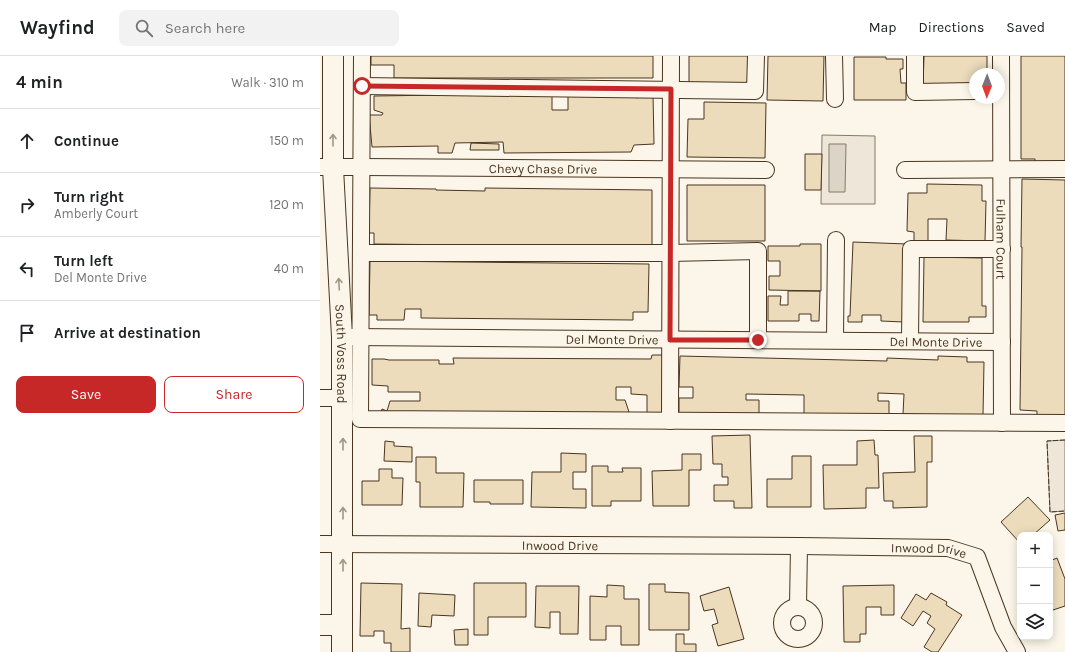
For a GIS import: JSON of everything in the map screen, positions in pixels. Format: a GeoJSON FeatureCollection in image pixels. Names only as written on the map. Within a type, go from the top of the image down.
{"type":"FeatureCollection","features":[{"type":"Feature","properties":{"kind":"main road","name":"South Voss Road"},"geometry":{"type":"LineString","coordinates":[[333,56],[326,168],[352,337],[343,398],[342,652]]}},
{"type":"Feature","properties":{"kind":"main road"},"geometry":{"type":"LineString","coordinates":[[320,625],[342,625]]}},
{"type":"Feature","properties":{"kind":"street"},"geometry":{"type":"LineString","coordinates":[[362,56],[361,253],[352,337],[360,419],[1065,423]]}},
{"type":"Feature","properties":{"kind":"street"},"geometry":{"type":"LineString","coordinates":[[670,421],[671,56]]}},
{"type":"Feature","properties":{"kind":"street"},"geometry":{"type":"LineString","coordinates":[[362,86],[755,91],[756,56]]}},
{"type":"Feature","properties":{"kind":"street"},"geometry":{"type":"LineString","coordinates":[[834,56],[835,98]]}},
{"type":"Feature","properties":{"kind":"street"},"geometry":{"type":"LineString","coordinates":[[915,56],[916,92],[969,92]]}},
{"type":"Feature","properties":{"kind":"street","name":"Fulham Court"},"geometry":{"type":"LineString","coordinates":[[1001,56],[1001,68]]}},
{"type":"Feature","properties":{"kind":"street","name":"Fulham Court"},"geometry":{"type":"LineString","coordinates":[[1000,104],[1002,169],[1002,423]]}},
{"type":"Feature","properties":{"kind":"street","name":"Chevy Chase Drive"},"geometry":{"type":"LineString","coordinates":[[326,168],[362,166],[766,170]]}},
{"type":"Feature","properties":{"kind":"street"},"geometry":{"type":"LineString","coordinates":[[905,170],[1065,169]]}},
{"type":"Feature","properties":{"kind":"street"},"geometry":{"type":"LineString","coordinates":[[835,340],[836,240]]}},
{"type":"Feature","properties":{"kind":"street"},"geometry":{"type":"LineString","coordinates":[[910,341],[911,249],[1002,249]]}},
{"type":"Feature","properties":{"kind":"street"},"geometry":{"type":"LineString","coordinates":[[361,253],[670,253],[758,251],[758,340]]}},
{"type":"Feature","properties":{"kind":"street","name":"Del Monte Drive"},"geometry":{"type":"LineString","coordinates":[[352,337],[1002,342]]}},
{"type":"Feature","properties":{"kind":"street"},"geometry":{"type":"LineString","coordinates":[[320,398],[343,398]]}},
{"type":"Feature","properties":{"kind":"street","name":"Inwood Drive"},"geometry":{"type":"LineString","coordinates":[[320,544],[948,548],[977,556],[1003,627],[1017,652]]}},
{"type":"Feature","properties":{"kind":"street"},"geometry":{"type":"LineString","coordinates":[[798,606],[799,546]]}},
{"type":"Feature","properties":{"kind":"shaded area"},"geometry":{"type":"Polygon","coordinates":[[[822,135],[875,136],[875,204],[821,204],[822,135]]]}},
{"type":"Feature","properties":{"kind":"shaded area"},"geometry":{"type":"Polygon","coordinates":[[[829,144],[846,144],[845,192],[829,192],[829,144]]]}},
{"type":"Feature","properties":{"kind":"shaded area"},"geometry":{"type":"Polygon","coordinates":[[[1065,440],[1065,511],[1050,512],[1047,441],[1065,440]]]}},
{"type":"Feature","properties":{"kind":"building"},"geometry":{"type":"Polygon","coordinates":[[[371,56],[653,56],[653,78],[394,78],[394,65],[371,65],[371,56]]]}},
{"type":"Feature","properties":{"kind":"building"},"geometry":{"type":"Polygon","coordinates":[[[689,56],[750,56],[750,86],[689,86],[689,56]]]}},
{"type":"Feature","properties":{"kind":"building"},"geometry":{"type":"Polygon","coordinates":[[[768,56],[824,56],[823,101],[767,100],[768,56]]]}},
{"type":"Feature","properties":{"kind":"building"},"geometry":{"type":"Polygon","coordinates":[[[924,56],[987,56],[987,68],[969,68],[969,87],[923,87],[924,56]]]}},
{"type":"Feature","properties":{"kind":"building"},"geometry":{"type":"Polygon","coordinates":[[[1021,56],[1065,56],[1065,164],[1035,164],[1035,159],[1021,159],[1021,56]]]}},
{"type":"Feature","properties":{"kind":"building"},"geometry":{"type":"Polygon","coordinates":[[[854,57],[886,57],[886,59],[903,59],[903,69],[900,69],[901,83],[906,83],[906,100],[854,100],[854,57]]]}},
{"type":"Feature","properties":{"kind":"building"},"geometry":{"type":"Polygon","coordinates":[[[515,94],[521,96],[552,96],[552,110],[568,110],[568,96],[630,96],[638,98],[639,95],[653,95],[654,144],[634,145],[631,152],[504,153],[503,142],[455,143],[452,153],[438,153],[438,146],[372,147],[369,115],[382,115],[383,113],[374,110],[374,96],[515,94]]]}},
{"type":"Feature","properties":{"kind":"building"},"geometry":{"type":"Polygon","coordinates":[[[704,102],[766,103],[765,158],[687,157],[688,119],[704,119],[704,102]]]}},
{"type":"Feature","properties":{"kind":"building"},"geometry":{"type":"Polygon","coordinates":[[[471,143],[499,144],[499,150],[470,150],[471,143]]]}},
{"type":"Feature","properties":{"kind":"building"},"geometry":{"type":"Polygon","coordinates":[[[805,154],[822,154],[821,190],[805,190],[805,154]]]}},
{"type":"Feature","properties":{"kind":"building"},"geometry":{"type":"Polygon","coordinates":[[[1022,179],[1065,180],[1065,416],[1037,416],[1037,411],[1020,410],[1022,179]]]}},
{"type":"Feature","properties":{"kind":"building"},"geometry":{"type":"Polygon","coordinates":[[[927,184],[982,185],[982,201],[986,201],[985,241],[946,240],[947,219],[928,219],[928,242],[914,242],[914,232],[907,231],[908,193],[927,193],[927,184]]]}},
{"type":"Feature","properties":{"kind":"building"},"geometry":{"type":"Polygon","coordinates":[[[687,185],[765,185],[765,241],[687,241],[687,185]]]}},
{"type":"Feature","properties":{"kind":"building"},"geometry":{"type":"Polygon","coordinates":[[[370,188],[485,191],[485,188],[652,190],[652,247],[374,244],[374,233],[369,233],[370,188]]]}},
{"type":"Feature","properties":{"kind":"building"},"geometry":{"type":"Polygon","coordinates":[[[853,242],[907,244],[904,322],[881,321],[881,315],[862,315],[862,322],[848,322],[848,316],[850,316],[853,242]]]}},
{"type":"Feature","properties":{"kind":"building"},"geometry":{"type":"Polygon","coordinates":[[[800,244],[821,244],[821,291],[769,290],[769,276],[780,276],[780,261],[768,261],[768,246],[800,246],[800,244]]]}},
{"type":"Feature","properties":{"kind":"building"},"geometry":{"type":"Polygon","coordinates":[[[924,257],[982,258],[982,306],[986,306],[986,317],[969,317],[969,322],[923,322],[924,257]]]}},
{"type":"Feature","properties":{"kind":"building"},"geometry":{"type":"Polygon","coordinates":[[[370,261],[649,264],[648,312],[633,312],[633,320],[421,318],[421,309],[405,309],[404,320],[377,320],[377,315],[369,315],[370,261]]]}},
{"type":"Feature","properties":{"kind":"building"},"geometry":{"type":"Polygon","coordinates":[[[788,291],[820,291],[819,321],[811,321],[811,314],[799,314],[799,321],[768,321],[768,296],[781,296],[780,305],[788,305],[788,291]]]}},
{"type":"Feature","properties":{"kind":"building"},"geometry":{"type":"Polygon","coordinates":[[[652,355],[664,355],[664,404],[661,415],[647,415],[647,395],[631,394],[631,387],[616,387],[616,400],[625,400],[630,415],[381,413],[382,409],[387,411],[390,401],[420,401],[420,392],[388,392],[388,386],[372,385],[372,359],[439,360],[439,364],[454,364],[453,358],[651,359],[652,355]]]}},
{"type":"Feature","properties":{"kind":"building"},"geometry":{"type":"Polygon","coordinates":[[[680,356],[887,361],[887,358],[938,360],[938,356],[967,357],[967,362],[984,362],[983,416],[903,414],[904,394],[878,393],[878,401],[889,401],[889,417],[804,414],[804,395],[746,394],[746,400],[759,400],[759,415],[679,413],[679,398],[693,398],[693,387],[679,387],[680,356]]]}},
{"type":"Feature","properties":{"kind":"building"},"geometry":{"type":"Polygon","coordinates":[[[750,435],[752,508],[734,508],[734,501],[714,501],[714,485],[728,485],[728,477],[722,477],[722,464],[713,464],[712,436],[750,435]]]}},
{"type":"Feature","properties":{"kind":"building"},"geometry":{"type":"Polygon","coordinates":[[[914,436],[932,436],[932,462],[927,462],[927,507],[893,508],[893,501],[884,501],[883,473],[915,472],[914,436]]]}},
{"type":"Feature","properties":{"kind":"building"},"geometry":{"type":"Polygon","coordinates":[[[874,440],[875,455],[878,455],[879,488],[866,488],[866,508],[824,509],[823,465],[857,465],[857,441],[874,440]]]}},
{"type":"Feature","properties":{"kind":"building"},"geometry":{"type":"Polygon","coordinates":[[[385,441],[394,442],[394,446],[412,447],[412,462],[384,461],[385,441]]]}},
{"type":"Feature","properties":{"kind":"building"},"geometry":{"type":"Polygon","coordinates":[[[561,453],[586,454],[586,472],[573,472],[573,489],[586,489],[586,508],[531,507],[532,472],[561,472],[561,453]]]}},
{"type":"Feature","properties":{"kind":"building"},"geometry":{"type":"Polygon","coordinates":[[[682,454],[701,454],[701,470],[689,470],[689,506],[653,506],[652,471],[682,470],[682,454]]]}},
{"type":"Feature","properties":{"kind":"building"},"geometry":{"type":"Polygon","coordinates":[[[792,456],[811,456],[811,507],[767,507],[767,479],[792,479],[792,456]]]}},
{"type":"Feature","properties":{"kind":"building"},"geometry":{"type":"Polygon","coordinates":[[[416,457],[436,457],[436,473],[464,473],[463,507],[420,507],[420,482],[416,482],[416,457]]]}},
{"type":"Feature","properties":{"kind":"building"},"geometry":{"type":"Polygon","coordinates":[[[592,466],[608,466],[608,472],[623,472],[622,468],[641,468],[641,501],[611,501],[611,506],[592,506],[592,466]]]}},
{"type":"Feature","properties":{"kind":"building"},"geometry":{"type":"Polygon","coordinates":[[[379,469],[392,469],[392,478],[403,478],[402,505],[362,505],[362,481],[379,481],[379,469]]]}},
{"type":"Feature","properties":{"kind":"building"},"geometry":{"type":"Polygon","coordinates":[[[474,480],[523,480],[523,504],[490,504],[490,502],[474,502],[474,480]]]}},
{"type":"Feature","properties":{"kind":"building"},"geometry":{"type":"Polygon","coordinates":[[[1028,497],[1050,520],[1036,532],[1017,532],[1017,540],[1001,522],[1028,497]]]}},
{"type":"Feature","properties":{"kind":"building"},"geometry":{"type":"Polygon","coordinates":[[[1065,513],[1065,530],[1058,531],[1055,515],[1065,513]]]}},
{"type":"Feature","properties":{"kind":"building"},"geometry":{"type":"Polygon","coordinates":[[[1057,558],[1065,579],[1065,606],[1053,610],[1053,568],[1053,560],[1057,558]]]}},
{"type":"Feature","properties":{"kind":"building"},"geometry":{"type":"Polygon","coordinates":[[[361,583],[402,584],[401,629],[410,628],[410,652],[391,652],[391,643],[384,643],[384,631],[374,631],[374,636],[360,636],[361,583]]]}},
{"type":"Feature","properties":{"kind":"building"},"geometry":{"type":"Polygon","coordinates":[[[474,583],[526,583],[526,617],[488,617],[488,635],[474,635],[474,583]]]}},
{"type":"Feature","properties":{"kind":"building"},"geometry":{"type":"Polygon","coordinates":[[[649,584],[665,584],[665,592],[689,593],[689,630],[649,630],[649,584]]]}},
{"type":"Feature","properties":{"kind":"building"},"geometry":{"type":"Polygon","coordinates":[[[607,585],[624,586],[624,599],[639,599],[639,645],[621,645],[621,626],[606,626],[606,640],[590,640],[590,596],[607,597],[607,585]]]}},
{"type":"Feature","properties":{"kind":"building"},"geometry":{"type":"Polygon","coordinates":[[[894,585],[894,615],[881,615],[881,607],[866,607],[866,634],[860,634],[860,642],[844,642],[843,586],[894,585]]]}},
{"type":"Feature","properties":{"kind":"building"},"geometry":{"type":"Polygon","coordinates":[[[536,586],[579,586],[578,634],[560,634],[560,612],[550,612],[550,628],[535,627],[536,586]]]}},
{"type":"Feature","properties":{"kind":"building"},"geometry":{"type":"Polygon","coordinates":[[[729,587],[744,639],[718,646],[712,625],[718,623],[714,609],[704,611],[700,596],[729,587]]]}},
{"type":"Feature","properties":{"kind":"building"},"geometry":{"type":"Polygon","coordinates":[[[419,593],[455,595],[454,616],[432,615],[431,627],[418,626],[419,593]]]}},
{"type":"Feature","properties":{"kind":"building"},"geometry":{"type":"Polygon","coordinates":[[[931,593],[947,602],[946,605],[962,615],[938,652],[932,652],[924,647],[935,629],[927,623],[931,616],[923,611],[913,626],[901,618],[916,594],[926,600],[931,593]]]}},
{"type":"Feature","properties":{"kind":"building"},"geometry":{"type":"Polygon","coordinates":[[[468,629],[468,645],[455,645],[454,630],[468,629]]]}},
{"type":"Feature","properties":{"kind":"building"},"geometry":{"type":"Polygon","coordinates":[[[676,634],[684,634],[684,644],[696,644],[696,652],[676,652],[676,634]]]}},
{"type":"Feature","properties":{"kind":"fence"},"geometry":{"type":"LineString","coordinates":[[1065,440],[1047,441],[1050,512],[1065,511]]}},
{"type":"Feature","properties":{"kind":"route"},"geometry":{"type":"LineString","coordinates":[[362,86],[671,89],[670,340],[758,340]]}}]}
